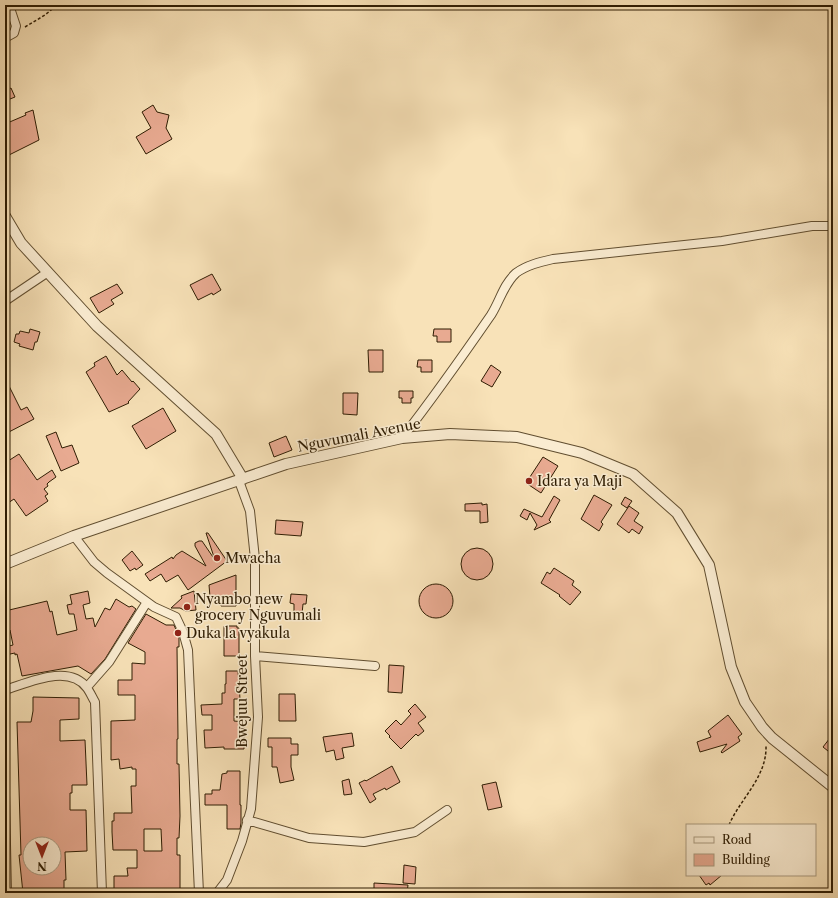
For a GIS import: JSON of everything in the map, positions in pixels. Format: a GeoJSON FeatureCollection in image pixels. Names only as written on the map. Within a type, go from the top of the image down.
{"type":"FeatureCollection","features":[{"type":"Feature","properties":{"kind":"street"},"geometry":{"type":"LineString","coordinates":[[5,38],[14,33],[16,26],[9,5]]}},
{"type":"Feature","properties":{"kind":"street"},"geometry":{"type":"LineString","coordinates":[[5,216],[21,243],[97,326],[216,434],[241,480]]}},
{"type":"Feature","properties":{"kind":"street"},"geometry":{"type":"LineString","coordinates":[[402,438],[447,378],[495,309],[503,290],[516,274],[533,264],[553,259],[722,241],[812,226],[833,226]]}},
{"type":"Feature","properties":{"kind":"street"},"geometry":{"type":"LineString","coordinates":[[5,301],[48,272]]}},
{"type":"Feature","properties":{"kind":"street","name":"Nguvumali Avenue"},"geometry":{"type":"LineString","coordinates":[[5,564],[74,536],[286,464],[402,438],[450,434],[517,437],[582,453],[633,474],[677,513],[709,566],[731,667],[745,702],[762,727],[772,738],[833,787]]}},
{"type":"Feature","properties":{"kind":"street","name":"Bwejuu Street"},"geometry":{"type":"LineString","coordinates":[[217,893],[227,880],[242,841],[248,820],[258,717],[254,656],[255,559],[250,511],[241,480]]}},
{"type":"Feature","properties":{"kind":"street"},"geometry":{"type":"LineString","coordinates":[[74,536],[94,562],[107,573],[147,602],[176,617],[183,632],[188,650],[199,893]]}},
{"type":"Feature","properties":{"kind":"street"},"geometry":{"type":"LineString","coordinates":[[87,687],[109,662],[147,602]]}},
{"type":"Feature","properties":{"kind":"street"},"geometry":{"type":"LineString","coordinates":[[254,656],[375,666]]}},
{"type":"Feature","properties":{"kind":"street"},"geometry":{"type":"LineString","coordinates":[[5,690],[49,677],[65,675],[75,678],[87,687],[95,702],[102,893]]}},
{"type":"Feature","properties":{"kind":"street"},"geometry":{"type":"LineString","coordinates":[[5,795],[7,893]]}},
{"type":"Feature","properties":{"kind":"street"},"geometry":{"type":"LineString","coordinates":[[248,820],[309,838],[364,842],[415,832],[447,810]]}},
{"type":"Feature","properties":{"kind":"path"},"geometry":{"type":"LineString","coordinates":[[14,33],[45,15],[56,5]]}},
{"type":"Feature","properties":{"kind":"path"},"geometry":{"type":"LineString","coordinates":[[729,824],[733,815],[764,766],[766,752],[762,727]]}},
{"type":"Feature","properties":{"kind":"building"},"geometry":{"type":"Polygon","coordinates":[[[11,88],[15,97],[5,101],[5,91],[11,88]]]}},
{"type":"Feature","properties":{"kind":"building"},"geometry":{"type":"Polygon","coordinates":[[[153,105],[157,112],[169,115],[166,128],[172,139],[146,154],[136,137],[151,128],[142,112],[153,105]]]}},
{"type":"Feature","properties":{"kind":"building"},"geometry":{"type":"Polygon","coordinates":[[[33,110],[39,140],[5,157],[5,146],[8,144],[5,140],[5,124],[26,115],[25,113],[33,110]]]}},
{"type":"Feature","properties":{"kind":"building"},"geometry":{"type":"Polygon","coordinates":[[[212,274],[221,290],[213,295],[212,293],[198,300],[190,285],[212,274]]]}},
{"type":"Feature","properties":{"kind":"building"},"geometry":{"type":"Polygon","coordinates":[[[117,284],[123,293],[111,300],[114,304],[99,313],[90,298],[117,284]]]}},
{"type":"Feature","properties":{"kind":"building"},"geometry":{"type":"Polygon","coordinates":[[[30,329],[40,332],[33,350],[19,346],[20,344],[14,342],[16,334],[19,334],[20,331],[29,333],[30,329]]]}},
{"type":"Feature","properties":{"kind":"building"},"geometry":{"type":"Polygon","coordinates":[[[434,329],[451,329],[451,342],[437,342],[437,336],[433,336],[434,329]]]}},
{"type":"Feature","properties":{"kind":"building"},"geometry":{"type":"Polygon","coordinates":[[[368,350],[383,350],[383,372],[369,372],[368,350]]]}},
{"type":"Feature","properties":{"kind":"building"},"geometry":{"type":"Polygon","coordinates":[[[106,356],[117,375],[122,370],[140,389],[128,402],[129,403],[109,412],[86,372],[95,366],[94,363],[106,356]]]}},
{"type":"Feature","properties":{"kind":"building"},"geometry":{"type":"Polygon","coordinates":[[[418,360],[432,360],[432,372],[421,372],[421,367],[417,367],[418,360]]]}},
{"type":"Feature","properties":{"kind":"building"},"geometry":{"type":"Polygon","coordinates":[[[491,365],[501,372],[492,387],[481,381],[491,365]]]}},
{"type":"Feature","properties":{"kind":"building"},"geometry":{"type":"Polygon","coordinates":[[[5,378],[21,410],[27,407],[34,419],[5,434],[5,378]]]}},
{"type":"Feature","properties":{"kind":"building"},"geometry":{"type":"Polygon","coordinates":[[[399,391],[413,391],[411,403],[402,403],[402,398],[399,398],[399,391]]]}},
{"type":"Feature","properties":{"kind":"building"},"geometry":{"type":"Polygon","coordinates":[[[343,393],[358,393],[357,415],[343,414],[343,393]]]}},
{"type":"Feature","properties":{"kind":"building"},"geometry":{"type":"Polygon","coordinates":[[[163,408],[176,431],[146,449],[132,426],[163,408]]]}},
{"type":"Feature","properties":{"kind":"building"},"geometry":{"type":"Polygon","coordinates":[[[56,432],[62,448],[72,445],[79,463],[61,471],[46,436],[56,432]]]}},
{"type":"Feature","properties":{"kind":"building"},"geometry":{"type":"Polygon","coordinates":[[[286,436],[292,450],[274,457],[269,443],[286,436]]]}},
{"type":"Feature","properties":{"kind":"building"},"geometry":{"type":"Polygon","coordinates":[[[19,454],[37,480],[52,470],[56,477],[47,484],[48,486],[44,489],[48,494],[45,496],[48,501],[26,516],[14,499],[5,505],[5,463],[19,454]]]}},
{"type":"Feature","properties":{"kind":"building"},"geometry":{"type":"Polygon","coordinates":[[[543,457],[558,466],[541,493],[526,483],[543,457]]]}},
{"type":"Feature","properties":{"kind":"building"},"geometry":{"type":"Polygon","coordinates":[[[594,495],[612,505],[601,522],[603,524],[599,531],[581,519],[594,495]]]}},
{"type":"Feature","properties":{"kind":"building"},"geometry":{"type":"Polygon","coordinates":[[[554,496],[560,500],[549,520],[551,522],[534,530],[537,525],[530,513],[527,520],[520,516],[524,509],[542,517],[554,496]]]}},
{"type":"Feature","properties":{"kind":"building"},"geometry":{"type":"Polygon","coordinates":[[[625,497],[632,501],[627,508],[621,504],[625,497]]]}},
{"type":"Feature","properties":{"kind":"building"},"geometry":{"type":"Polygon","coordinates":[[[482,503],[482,505],[487,504],[488,522],[480,523],[480,511],[465,511],[465,504],[482,503]]]}},
{"type":"Feature","properties":{"kind":"building"},"geometry":{"type":"Polygon","coordinates":[[[629,506],[639,513],[634,521],[643,527],[639,534],[632,529],[629,533],[617,524],[629,506]]]}},
{"type":"Feature","properties":{"kind":"building"},"geometry":{"type":"Polygon","coordinates":[[[276,520],[303,522],[301,536],[275,534],[276,520]]]}},
{"type":"Feature","properties":{"kind":"building"},"geometry":{"type":"Polygon","coordinates":[[[206,533],[208,533],[227,561],[188,590],[178,575],[166,582],[161,574],[150,581],[145,574],[172,557],[173,559],[182,551],[206,566],[195,546],[195,543],[199,541],[202,541],[215,560],[206,533]]]}},
{"type":"Feature","properties":{"kind":"building"},"geometry":{"type":"Polygon","coordinates":[[[474,548],[480,548],[490,555],[493,564],[492,570],[486,577],[480,580],[474,580],[464,573],[461,567],[461,561],[468,551],[474,548]]]}},
{"type":"Feature","properties":{"kind":"building"},"geometry":{"type":"Polygon","coordinates":[[[132,551],[143,565],[136,570],[135,568],[130,571],[122,560],[132,551]]]}},
{"type":"Feature","properties":{"kind":"building"},"geometry":{"type":"Polygon","coordinates":[[[554,568],[574,581],[572,585],[581,592],[570,605],[559,596],[560,595],[541,583],[547,572],[550,574],[554,568]]]}},
{"type":"Feature","properties":{"kind":"building"},"geometry":{"type":"Polygon","coordinates":[[[236,575],[236,606],[221,606],[221,599],[211,599],[209,585],[236,575]]]}},
{"type":"Feature","properties":{"kind":"building"},"geometry":{"type":"Polygon","coordinates":[[[436,584],[442,585],[448,589],[452,595],[452,607],[448,613],[442,617],[436,618],[430,617],[424,613],[420,607],[419,601],[420,595],[424,589],[430,585],[436,584]]]}},
{"type":"Feature","properties":{"kind":"building"},"geometry":{"type":"Polygon","coordinates":[[[88,591],[90,603],[83,605],[86,619],[93,618],[95,627],[105,608],[110,610],[116,599],[129,607],[132,606],[136,609],[105,659],[91,674],[78,666],[22,676],[17,654],[5,655],[5,647],[13,645],[10,630],[5,631],[5,611],[47,601],[50,612],[52,611],[57,635],[77,630],[74,614],[69,614],[67,605],[72,604],[70,595],[88,591]]]}},
{"type":"Feature","properties":{"kind":"building"},"geometry":{"type":"Polygon","coordinates":[[[194,591],[196,610],[186,611],[180,608],[171,608],[182,598],[181,596],[194,591]]]}},
{"type":"Feature","properties":{"kind":"building"},"geometry":{"type":"Polygon","coordinates":[[[291,594],[307,595],[306,604],[303,604],[302,614],[294,614],[294,604],[290,603],[291,594]]]}},
{"type":"Feature","properties":{"kind":"building"},"geometry":{"type":"Polygon","coordinates":[[[146,614],[166,625],[174,625],[179,637],[179,647],[177,647],[177,764],[179,764],[180,816],[179,838],[177,838],[177,855],[180,855],[180,893],[166,893],[165,889],[146,889],[146,893],[114,893],[114,876],[128,876],[127,868],[137,868],[137,850],[113,850],[112,832],[114,813],[132,813],[131,786],[136,786],[136,769],[132,769],[132,767],[120,769],[119,759],[111,760],[111,721],[135,720],[135,695],[118,695],[118,680],[132,680],[132,663],[145,664],[145,652],[128,643],[146,614]],[[144,829],[144,851],[162,851],[161,829],[144,829]]]}},
{"type":"Feature","properties":{"kind":"building"},"geometry":{"type":"Polygon","coordinates":[[[224,626],[237,626],[237,628],[239,628],[239,656],[224,656],[224,626]]]}},
{"type":"Feature","properties":{"kind":"building"},"geometry":{"type":"Polygon","coordinates":[[[389,665],[404,666],[402,693],[388,692],[389,665]]]}},
{"type":"Feature","properties":{"kind":"building"},"geometry":{"type":"Polygon","coordinates":[[[226,671],[238,671],[240,699],[234,699],[234,721],[244,722],[244,749],[224,749],[224,747],[205,748],[204,730],[212,730],[212,715],[202,715],[201,705],[222,704],[222,693],[225,693],[226,671]]]}},
{"type":"Feature","properties":{"kind":"building"},"geometry":{"type":"Polygon","coordinates":[[[279,694],[295,694],[296,721],[279,721],[279,694]]]}},
{"type":"Feature","properties":{"kind":"building"},"geometry":{"type":"Polygon","coordinates":[[[33,697],[79,698],[79,719],[60,720],[60,741],[85,740],[87,785],[72,785],[72,793],[70,793],[70,810],[86,810],[87,851],[65,852],[66,880],[64,880],[64,893],[55,893],[55,891],[23,893],[19,855],[21,855],[17,722],[31,722],[33,697]]]}},
{"type":"Feature","properties":{"kind":"building"},"geometry":{"type":"Polygon","coordinates":[[[415,704],[426,717],[418,723],[424,731],[418,736],[416,734],[401,749],[385,731],[396,720],[401,725],[411,714],[408,711],[415,704]]]}},
{"type":"Feature","properties":{"kind":"building"},"geometry":{"type":"Polygon","coordinates":[[[728,715],[742,734],[738,737],[740,741],[722,753],[721,752],[727,744],[700,752],[697,742],[711,737],[708,731],[728,715]]]}},
{"type":"Feature","properties":{"kind":"building"},"geometry":{"type":"Polygon","coordinates":[[[352,733],[354,746],[342,748],[344,758],[336,760],[334,750],[326,752],[323,737],[352,733]]]}},
{"type":"Feature","properties":{"kind":"building"},"geometry":{"type":"Polygon","coordinates":[[[833,734],[833,755],[823,747],[833,734]]]}},
{"type":"Feature","properties":{"kind":"building"},"geometry":{"type":"Polygon","coordinates":[[[268,738],[291,738],[291,744],[298,744],[298,755],[291,755],[291,767],[294,780],[280,783],[277,767],[272,767],[272,747],[268,747],[268,738]]]}},
{"type":"Feature","properties":{"kind":"building"},"geometry":{"type":"Polygon","coordinates":[[[392,766],[400,782],[386,790],[385,788],[373,794],[376,799],[370,803],[359,783],[365,780],[366,781],[392,766]]]}},
{"type":"Feature","properties":{"kind":"building"},"geometry":{"type":"Polygon","coordinates":[[[227,771],[240,771],[240,829],[227,829],[227,805],[205,805],[205,794],[212,794],[212,790],[220,790],[222,774],[227,773],[227,771]]]}},
{"type":"Feature","properties":{"kind":"building"},"geometry":{"type":"Polygon","coordinates":[[[349,779],[352,794],[344,795],[342,781],[349,779]]]}},
{"type":"Feature","properties":{"kind":"building"},"geometry":{"type":"Polygon","coordinates":[[[496,782],[502,807],[488,810],[482,785],[496,782]]]}},
{"type":"Feature","properties":{"kind":"building"},"geometry":{"type":"Polygon","coordinates":[[[404,865],[416,867],[415,884],[403,883],[404,865]]]}},
{"type":"Feature","properties":{"kind":"building"},"geometry":{"type":"Polygon","coordinates":[[[700,876],[721,876],[710,885],[709,883],[706,885],[700,876]]]}},
{"type":"Feature","properties":{"kind":"building"},"geometry":{"type":"Polygon","coordinates":[[[374,883],[408,885],[407,893],[374,893],[374,883]]]}},
{"type":"Feature","properties":{"kind":"place","name":"Idara ya Maji"},"geometry":{"type":"Point","coordinates":[529,481]}},
{"type":"Feature","properties":{"kind":"place","name":"Mwacha"},"geometry":{"type":"Point","coordinates":[217,558]}},
{"type":"Feature","properties":{"kind":"place","name":"Nyambo new grocery Nguvumali"},"geometry":{"type":"Point","coordinates":[187,607]}},
{"type":"Feature","properties":{"kind":"place","name":"Duka la vyakula"},"geometry":{"type":"Point","coordinates":[178,633]}}]}
